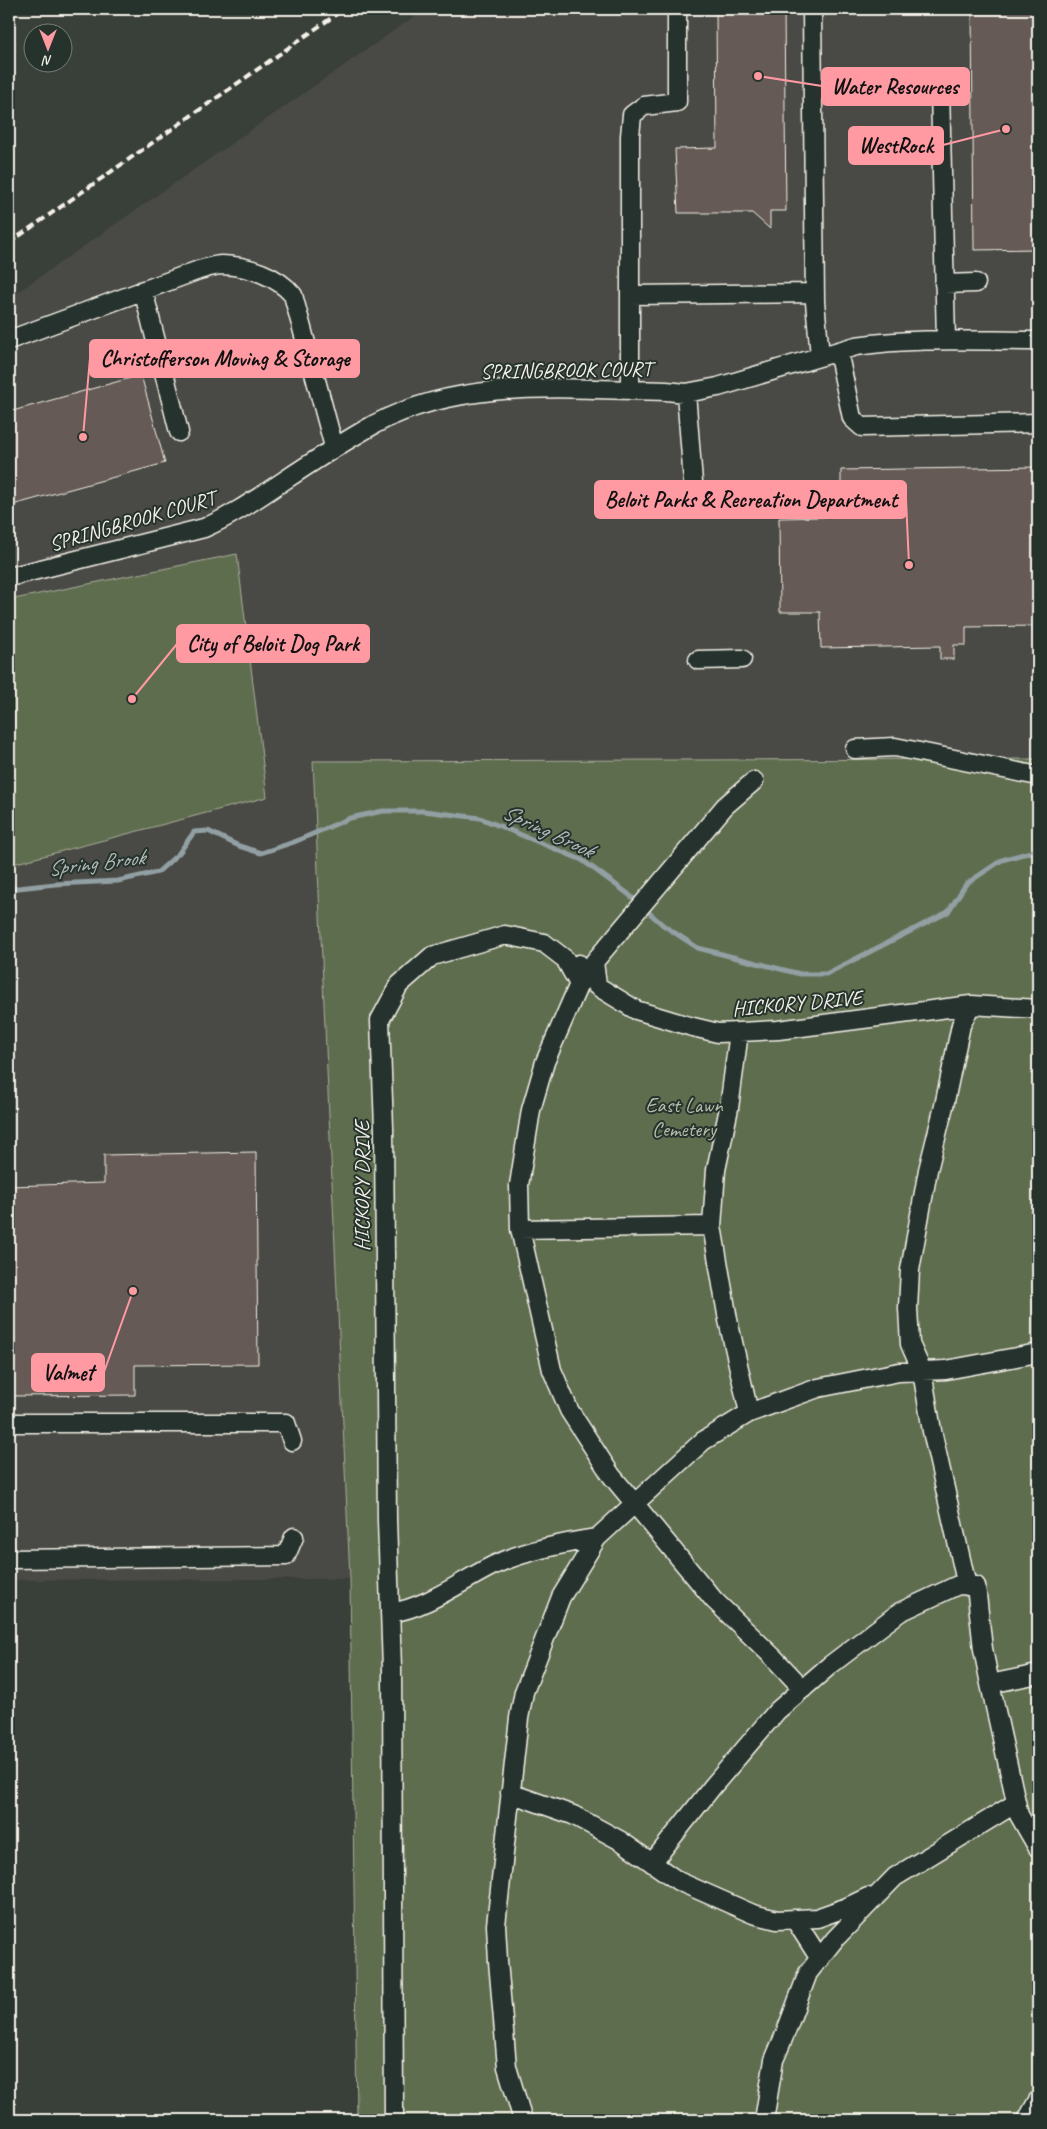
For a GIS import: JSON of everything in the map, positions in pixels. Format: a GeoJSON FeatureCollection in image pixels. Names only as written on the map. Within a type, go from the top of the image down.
{"type":"FeatureCollection","features":[{"type":"Feature","properties":{"kind":"street"},"geometry":{"type":"LineString","coordinates":[[630,390],[630,136],[632,115],[644,106],[677,102],[677,9]]}},
{"type":"Feature","properties":{"kind":"street"},"geometry":{"type":"LineString","coordinates":[[812,9],[815,293],[820,356]]}},
{"type":"Feature","properties":{"kind":"street"},"geometry":{"type":"LineString","coordinates":[[940,89],[946,340]]}},
{"type":"Feature","properties":{"kind":"street"},"geometry":{"type":"LineString","coordinates":[[9,340],[199,270],[220,265],[268,275],[283,284],[293,295],[334,447]]}},
{"type":"Feature","properties":{"kind":"street"},"geometry":{"type":"LineString","coordinates":[[944,284],[976,283]]}},
{"type":"Feature","properties":{"kind":"street"},"geometry":{"type":"LineString","coordinates":[[143,290],[179,432]]}},
{"type":"Feature","properties":{"kind":"street"},"geometry":{"type":"LineString","coordinates":[[630,295],[815,293]]}},
{"type":"Feature","properties":{"kind":"street","name":"SPRINGBROOK COURT"},"geometry":{"type":"LineString","coordinates":[[9,577],[204,528],[228,518],[334,447],[378,423],[437,400],[496,390],[526,389],[630,390],[686,393],[718,387],[820,356],[878,342],[946,340],[1038,342]]}},
{"type":"Feature","properties":{"kind":"street"},"geometry":{"type":"LineString","coordinates":[[838,351],[852,418],[862,427],[1038,423]]}},
{"type":"Feature","properties":{"kind":"street"},"geometry":{"type":"LineString","coordinates":[[686,393],[694,495],[738,493]]}},
{"type":"Feature","properties":{"kind":"street"},"geometry":{"type":"LineString","coordinates":[[698,660],[742,659]]}},
{"type":"Feature","properties":{"kind":"street"},"geometry":{"type":"LineString","coordinates":[[855,748],[895,748],[1038,776]]}},
{"type":"Feature","properties":{"kind":"street"},"geometry":{"type":"LineString","coordinates":[[598,986],[594,962],[725,806],[754,781]]}},
{"type":"Feature","properties":{"kind":"street","name":"HICKORY DRIVE"},"geometry":{"type":"LineString","coordinates":[[394,2120],[392,1670],[386,1500],[384,1128],[380,1020],[399,985],[432,956],[505,935],[544,942],[565,959],[579,984],[545,1062],[531,1110],[519,1185],[520,1229]]}},
{"type":"Feature","properties":{"kind":"street","name":"HICKORY DRIVE"},"geometry":{"type":"LineString","coordinates":[[579,964],[598,986],[636,1010],[718,1033],[812,1026],[971,1005],[1038,1009]]}},
{"type":"Feature","properties":{"kind":"street"},"geometry":{"type":"LineString","coordinates":[[967,1586],[932,1432],[922,1371],[910,1344],[908,1308],[910,1270],[926,1178],[961,1025],[971,1005]]}},
{"type":"Feature","properties":{"kind":"street"},"geometry":{"type":"LineString","coordinates":[[738,1032],[729,1108],[716,1170],[712,1226],[728,1320],[749,1413]]}},
{"type":"Feature","properties":{"kind":"street"},"geometry":{"type":"LineString","coordinates":[[712,1226],[520,1229],[552,1370],[569,1410],[611,1475],[633,1504],[714,1600],[803,1689]]}},
{"type":"Feature","properties":{"kind":"street"},"geometry":{"type":"LineString","coordinates":[[523,2120],[507,2067],[496,1925],[519,1718],[524,1692],[561,1597],[597,1538],[702,1441],[749,1413],[818,1388],[898,1372],[946,1370],[1038,1353]]}},
{"type":"Feature","properties":{"kind":"street"},"geometry":{"type":"LineString","coordinates":[[9,1422],[286,1422],[292,1441]]}},
{"type":"Feature","properties":{"kind":"street"},"geometry":{"type":"LineString","coordinates":[[9,1559],[286,1556],[294,1537]]}},
{"type":"Feature","properties":{"kind":"street"},"geometry":{"type":"LineString","coordinates":[[390,1609],[410,1610],[495,1565],[572,1542],[597,1538]]}},
{"type":"Feature","properties":{"kind":"street"},"geometry":{"type":"LineString","coordinates":[[652,1864],[713,1786],[777,1711],[829,1666],[900,1612],[958,1585],[976,1586],[983,1648],[1016,1803],[1019,1815],[1038,1848]]}},
{"type":"Feature","properties":{"kind":"street"},"geometry":{"type":"LineString","coordinates":[[990,1684],[1038,1674]]}},
{"type":"Feature","properties":{"kind":"street"},"geometry":{"type":"LineString","coordinates":[[510,1793],[573,1815],[621,1841],[678,1881],[753,1914],[777,1920],[817,1918],[845,1908],[879,1891]]}},
{"type":"Feature","properties":{"kind":"street"},"geometry":{"type":"LineString","coordinates":[[764,2120],[774,2060],[808,1973],[835,1939],[894,1877],[1016,1803]]}},
{"type":"Feature","properties":{"kind":"street"},"geometry":{"type":"LineString","coordinates":[[795,1920],[820,1959]]}},
{"type":"Feature","properties":{"kind":"street"},"geometry":{"type":"LineString","coordinates":[[1027,2120],[1038,2100]]}},
{"type":"Feature","properties":{"kind":"shaded area"},"geometry":{"type":"Polygon","coordinates":[[[425,9],[1038,9],[1038,759],[313,761],[350,1579],[9,1580],[9,298],[425,9]]]}},
{"type":"Feature","properties":{"kind":"green space"},"geometry":{"type":"Polygon","coordinates":[[[237,554],[267,797],[9,865],[9,600],[237,554]]]}},
{"type":"Feature","properties":{"kind":"green space","name":"East Lawn Cemetery"},"geometry":{"type":"Polygon","coordinates":[[[1038,759],[1038,2120],[357,2120],[350,1579],[313,761],[1038,759]]]}},
{"type":"Feature","properties":{"kind":"building"},"geometry":{"type":"Polygon","coordinates":[[[716,9],[784,9],[786,211],[770,211],[770,229],[752,213],[678,213],[675,149],[717,148],[716,9]]]}},
{"type":"Feature","properties":{"kind":"building"},"geometry":{"type":"Polygon","coordinates":[[[972,9],[1038,9],[1038,249],[974,250],[972,9]]]}},
{"type":"Feature","properties":{"kind":"building"},"geometry":{"type":"Polygon","coordinates":[[[141,375],[165,463],[9,506],[9,412],[141,375]]]}},
{"type":"Feature","properties":{"kind":"building"},"geometry":{"type":"Polygon","coordinates":[[[1038,467],[1038,626],[966,627],[966,645],[954,645],[954,659],[940,659],[940,646],[821,648],[820,612],[780,612],[779,518],[824,517],[823,507],[841,507],[841,470],[1038,467]]]}},
{"type":"Feature","properties":{"kind":"building"},"geometry":{"type":"Polygon","coordinates":[[[256,1152],[258,1364],[135,1365],[135,1395],[11,1396],[9,1186],[104,1183],[104,1155],[256,1152]]]}},
{"type":"Feature","properties":{"kind":"waterway","name":"Spring Brook"},"geometry":{"type":"LineString","coordinates":[[9,889],[55,884],[118,881],[158,872],[179,853],[194,832],[208,831],[239,846],[261,853],[294,842],[350,818],[383,811],[424,811],[480,818],[582,860],[627,893],[663,925],[698,948],[800,974],[826,974],[948,912],[966,884],[1002,860],[1038,850]]}},
{"type":"Feature","properties":{"kind":"railway"},"geometry":{"type":"LineString","coordinates":[[9,243],[344,9]]}},
{"type":"Feature","properties":{"kind":"place","name":"Water Resources"},"geometry":{"type":"Point","coordinates":[758,76]}},
{"type":"Feature","properties":{"kind":"place","name":"WestRock"},"geometry":{"type":"Point","coordinates":[1006,129]}},
{"type":"Feature","properties":{"kind":"place","name":"Christofferson Moving & Storage"},"geometry":{"type":"Point","coordinates":[83,437]}},
{"type":"Feature","properties":{"kind":"place","name":"Beloit Parks & Recreation Department"},"geometry":{"type":"Point","coordinates":[909,565]}},
{"type":"Feature","properties":{"kind":"place","name":"City of Beloit Dog Park"},"geometry":{"type":"Point","coordinates":[132,699]}},
{"type":"Feature","properties":{"kind":"place","name":"Valmet"},"geometry":{"type":"Point","coordinates":[133,1291]}}]}
